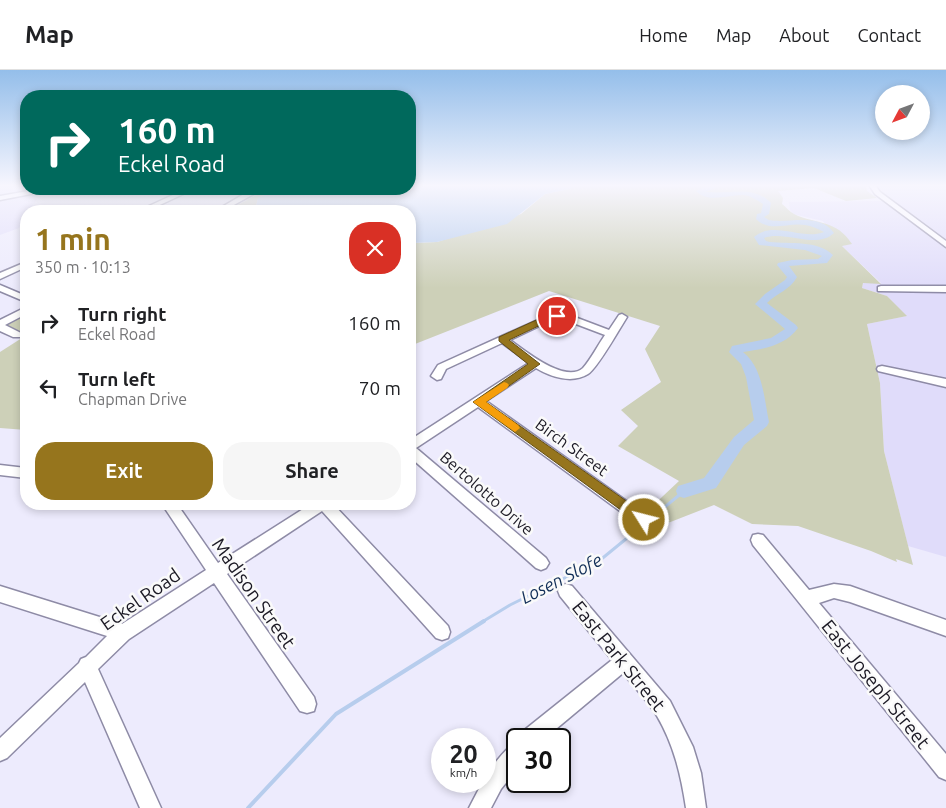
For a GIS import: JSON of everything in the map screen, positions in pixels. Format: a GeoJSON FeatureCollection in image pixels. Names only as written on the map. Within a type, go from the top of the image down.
{"type":"FeatureCollection","features":[{"type":"Feature","properties":{"kind":"street"},"geometry":{"type":"LineString","coordinates":[[912,219],[946,245]]}},
{"type":"Feature","properties":{"kind":"street"},"geometry":{"type":"LineString","coordinates":[[0,276],[20,267]]}},
{"type":"Feature","properties":{"kind":"street"},"geometry":{"type":"LineString","coordinates":[[0,288],[20,296]]}},
{"type":"Feature","properties":{"kind":"street"},"geometry":{"type":"LineString","coordinates":[[881,289],[946,289]]}},
{"type":"Feature","properties":{"kind":"street"},"geometry":{"type":"LineString","coordinates":[[0,326],[20,314]]}},
{"type":"Feature","properties":{"kind":"street"},"geometry":{"type":"LineString","coordinates":[[437,376],[442,367],[546,319],[557,316],[569,318],[611,334]]}},
{"type":"Feature","properties":{"kind":"street"},"geometry":{"type":"LineString","coordinates":[[503,339],[535,364],[565,375],[582,374],[586,371],[622,317]]}},
{"type":"Feature","properties":{"kind":"street"},"geometry":{"type":"LineString","coordinates":[[0,326],[17,335]]}},
{"type":"Feature","properties":{"kind":"street"},"geometry":{"type":"LineString","coordinates":[[416,444],[535,364]]}},
{"type":"Feature","properties":{"kind":"street"},"geometry":{"type":"LineString","coordinates":[[882,369],[946,383]]}},
{"type":"Feature","properties":{"kind":"street","name":"Birch Street"},"geometry":{"type":"LineString","coordinates":[[479,402],[644,520]]}},
{"type":"Feature","properties":{"kind":"street","name":"Bertolotto Drive"},"geometry":{"type":"LineString","coordinates":[[416,453],[540,563]]}},
{"type":"Feature","properties":{"kind":"street"},"geometry":{"type":"LineString","coordinates":[[0,470],[20,472]]}},
{"type":"Feature","properties":{"kind":"street","name":"Madison Street"},"geometry":{"type":"LineString","coordinates":[[173,510],[307,704]]}},
{"type":"Feature","properties":{"kind":"street","name":"Eckel Road"},"geometry":{"type":"LineString","coordinates":[[0,751],[87,665],[123,633],[314,510]]}},
{"type":"Feature","properties":{"kind":"street"},"geometry":{"type":"LineString","coordinates":[[329,510],[442,632]]}},
{"type":"Feature","properties":{"kind":"street","name":"East Joseph Street"},"geometry":{"type":"LineString","coordinates":[[758,540],[946,770]]}},
{"type":"Feature","properties":{"kind":"street","name":"East Park Street"},"geometry":{"type":"LineString","coordinates":[[566,591],[650,691],[673,726],[683,747],[696,808]]}},
{"type":"Feature","properties":{"kind":"street","name":"East Joseph Street"},"geometry":{"type":"LineString","coordinates":[[806,599],[834,591],[850,594],[946,628]]}},
{"type":"Feature","properties":{"kind":"street"},"geometry":{"type":"LineString","coordinates":[[0,594],[123,633]]}},
{"type":"Feature","properties":{"kind":"street"},"geometry":{"type":"LineString","coordinates":[[542,728],[624,660]]}},
{"type":"Feature","properties":{"kind":"street"},"geometry":{"type":"LineString","coordinates":[[87,665],[151,808]]}},
{"type":"Feature","properties":{"kind":"street"},"geometry":{"type":"LineString","coordinates":[[479,808],[494,782],[506,766]]}},
{"type":"Feature","properties":{"kind":"shaded area"},"geometry":{"type":"Polygon","coordinates":[[[0,219],[20,219],[19,228],[0,235],[0,219]]]}},
{"type":"Feature","properties":{"kind":"shaded area"},"geometry":{"type":"Polygon","coordinates":[[[816,219],[946,219],[946,557],[908,546],[884,451],[880,383],[867,324],[906,316],[887,296],[862,288],[863,283],[881,283],[842,246],[823,221],[816,219]]]}},
{"type":"Feature","properties":{"kind":"green space"},"geometry":{"type":"Polygon","coordinates":[[[505,219],[810,219],[833,226],[839,230],[852,244],[842,246],[881,284],[863,283],[862,288],[887,296],[907,316],[867,324],[880,383],[884,451],[913,565],[896,559],[897,562],[798,526],[752,524],[714,505],[650,530],[645,513],[679,481],[618,446],[638,426],[621,410],[661,382],[645,349],[660,326],[549,291],[416,344],[416,243],[437,242],[505,219]]]}},
{"type":"Feature","properties":{"kind":"green space"},"geometry":{"type":"Polygon","coordinates":[[[20,316],[20,334],[2,325],[20,316]]]}},
{"type":"Feature","properties":{"kind":"green space"},"geometry":{"type":"Polygon","coordinates":[[[20,339],[20,430],[0,428],[0,352],[20,339]]]}},
{"type":"Feature","properties":{"kind":"water"},"geometry":{"type":"Polygon","coordinates":[[[416,219],[513,219],[507,224],[437,242],[416,243],[416,219]]]}},
{"type":"Feature","properties":{"kind":"waterway","name":"Losen Slofe"},"geometry":{"type":"LineString","coordinates":[[684,491],[710,483],[739,441],[762,422],[753,377],[747,362],[735,352],[736,349],[783,338],[792,328],[761,304],[769,296],[790,282],[792,277],[782,265],[823,261],[828,255],[813,248],[762,243],[759,237],[776,233],[815,237],[829,233],[827,230],[807,223],[776,224],[761,219]]}},
{"type":"Feature","properties":{"kind":"waterway","name":"Losen Slofe"},"geometry":{"type":"LineString","coordinates":[[648,521],[684,491]]}},
{"type":"Feature","properties":{"kind":"waterway","name":"Losen Slofe"},"geometry":{"type":"LineString","coordinates":[[482,622],[510,605],[599,561],[643,525]]}},
{"type":"Feature","properties":{"kind":"waterway","name":"Losen Slofe"},"geometry":{"type":"LineString","coordinates":[[248,808],[336,714],[484,621]]}},
{"type":"Feature","properties":{"kind":"slow traffic"},"geometry":{"type":"LineString","coordinates":[[504,385],[479,402],[515,428]]}},
{"type":"Feature","properties":{"kind":"route"},"geometry":{"type":"LineString","coordinates":[[557,316],[546,319],[503,339],[535,364],[479,402],[644,520]]}}]}
